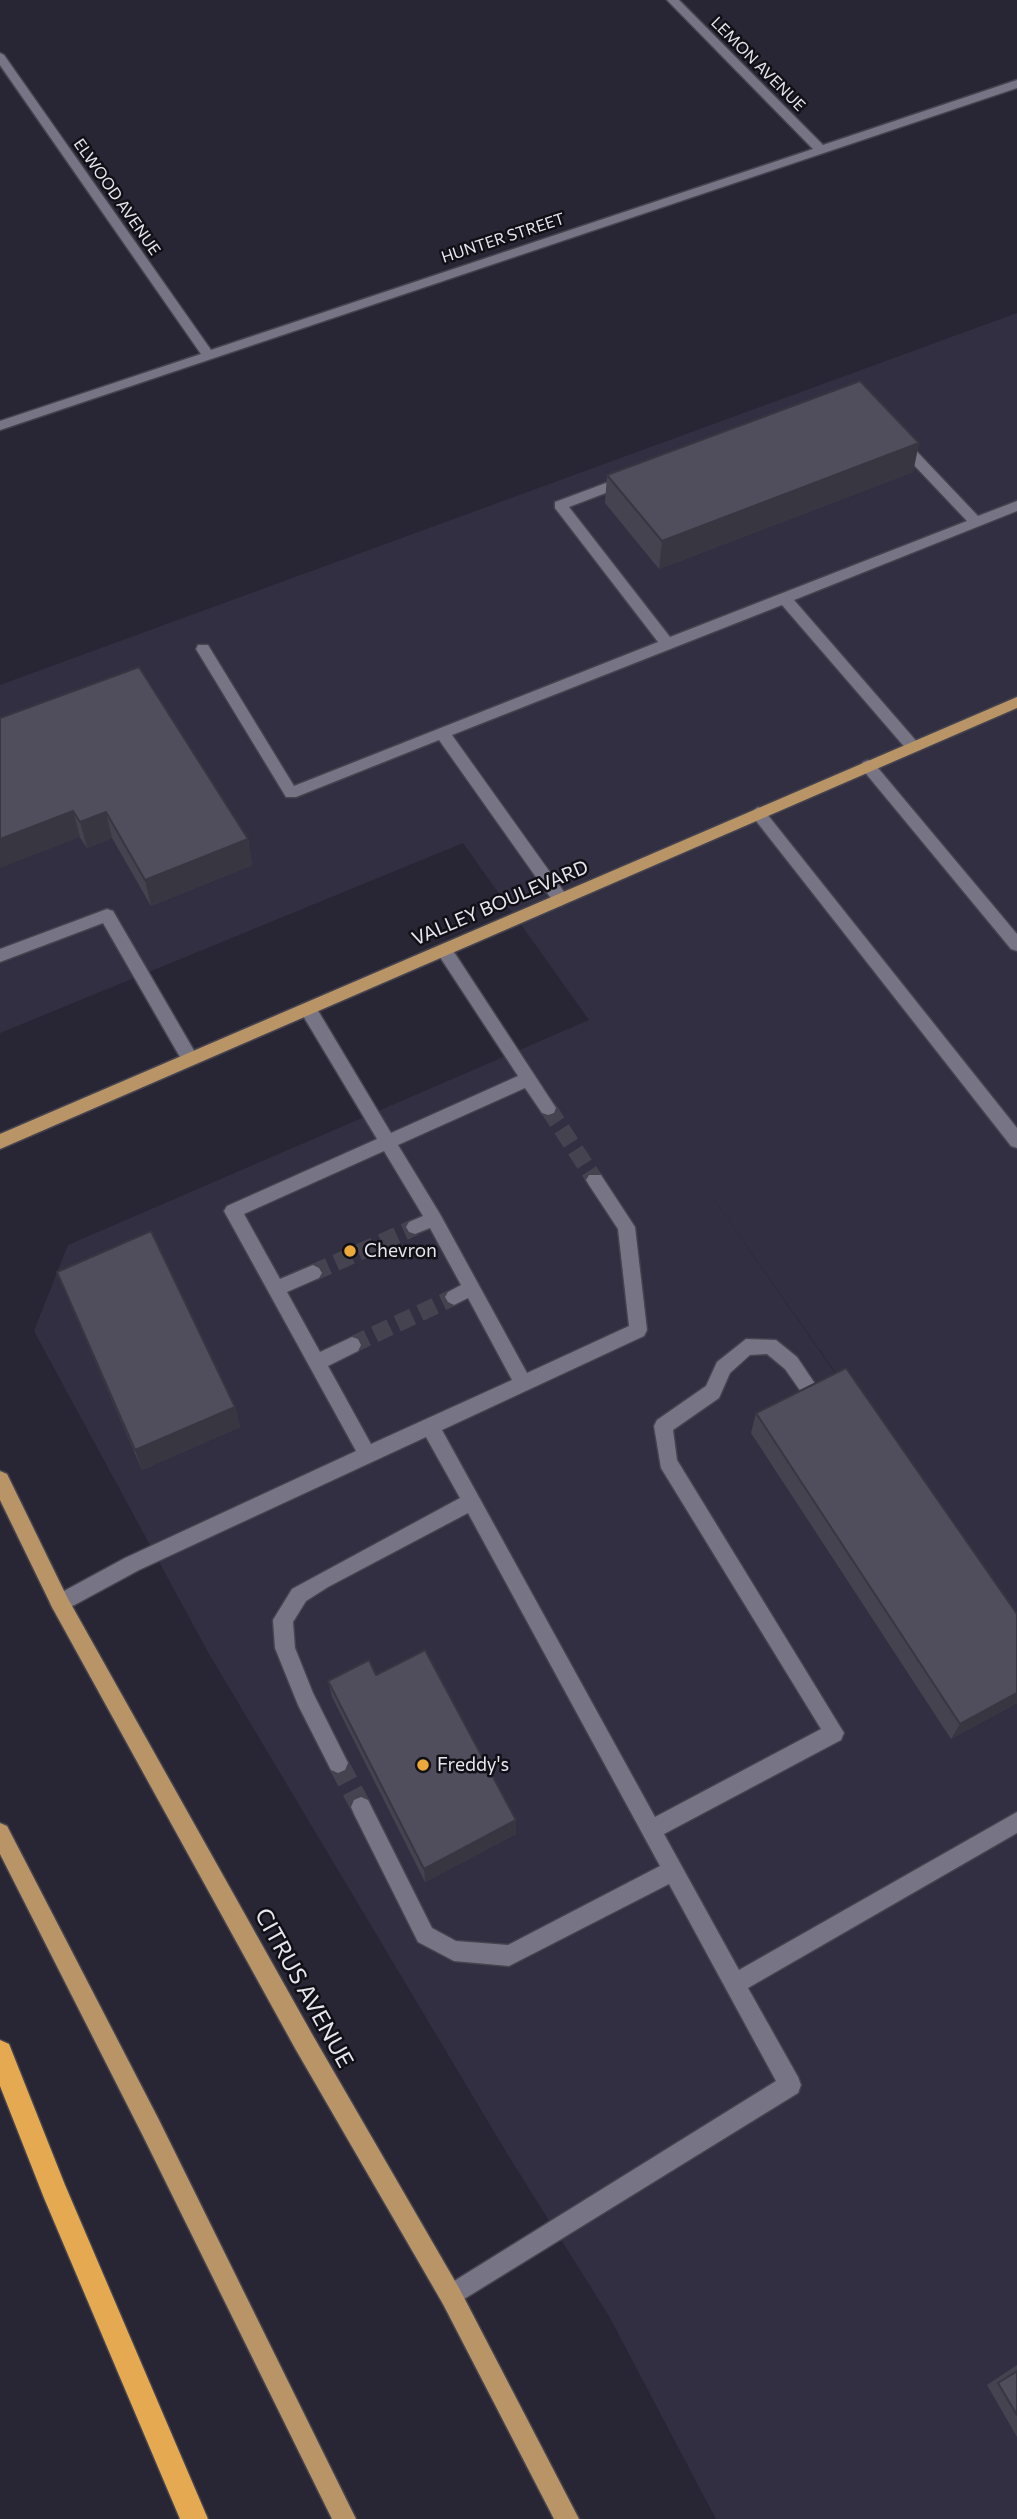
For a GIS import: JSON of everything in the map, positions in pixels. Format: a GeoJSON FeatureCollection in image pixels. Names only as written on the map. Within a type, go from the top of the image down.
{"type":"FeatureCollection","features":[{"type":"Feature","properties":{"kind":"highway"},"geometry":{"type":"LineString","coordinates":[[0,2053],[53,2189],[194,2519]]}},
{"type":"Feature","properties":{"kind":"main road","name":"VALLEY BOULEVARD"},"geometry":{"type":"LineString","coordinates":[[0,1142],[1017,702]]}},
{"type":"Feature","properties":{"kind":"main road","name":"CITRUS AVENUE"},"geometry":{"type":"LineString","coordinates":[[0,1480],[60,1603],[304,2042],[451,2296],[567,2519]]}},
{"type":"Feature","properties":{"kind":"main road"},"geometry":{"type":"LineString","coordinates":[[0,1833],[151,2128],[344,2519]]}},
{"type":"Feature","properties":{"kind":"street","name":"LEMON AVENUE"},"geometry":{"type":"LineString","coordinates":[[673,0],[821,150]]}},
{"type":"Feature","properties":{"kind":"street","name":"ELWOOD AVENUE"},"geometry":{"type":"LineString","coordinates":[[0,57],[208,355]]}},
{"type":"Feature","properties":{"kind":"street","name":"HUNTER STREET"},"geometry":{"type":"LineString","coordinates":[[0,426],[1017,84]]}},
{"type":"Feature","properties":{"kind":"street"},"geometry":{"type":"LineString","coordinates":[[892,434],[976,522]]}},
{"type":"Feature","properties":{"kind":"street"},"geometry":{"type":"LineString","coordinates":[[636,477],[560,505],[667,644]]}},
{"type":"Feature","properties":{"kind":"street"},"geometry":{"type":"LineString","coordinates":[[203,649],[291,793],[1017,506]]}},
{"type":"Feature","properties":{"kind":"street"},"geometry":{"type":"LineString","coordinates":[[784,598],[914,747]]}},
{"type":"Feature","properties":{"kind":"street"},"geometry":{"type":"LineString","coordinates":[[442,733],[561,900]]}},
{"type":"Feature","properties":{"kind":"street"},"geometry":{"type":"LineString","coordinates":[[867,766],[1017,945]]}},
{"type":"Feature","properties":{"kind":"street"},"geometry":{"type":"LineString","coordinates":[[758,813],[1017,1141]]}},
{"type":"Feature","properties":{"kind":"street"},"geometry":{"type":"LineString","coordinates":[[0,956],[107,915],[190,1059]]}},
{"type":"Feature","properties":{"kind":"street"},"geometry":{"type":"LineString","coordinates":[[444,950],[548,1108]]}},
{"type":"Feature","properties":{"kind":"street"},"geometry":{"type":"LineString","coordinates":[[308,1009],[434,1219],[523,1383]]}},
{"type":"Feature","properties":{"kind":"street"},"geometry":{"type":"LineString","coordinates":[[367,1454],[233,1211],[528,1079]]}},
{"type":"Feature","properties":{"kind":"street"},"geometry":{"type":"LineString","coordinates":[[60,1603],[132,1564],[638,1330],[626,1227],[595,1180]]}},
{"type":"Feature","properties":{"kind":"street"},"geometry":{"type":"LineString","coordinates":[[415,1227],[434,1219]]}},
{"type":"Feature","properties":{"kind":"street"},"geometry":{"type":"LineString","coordinates":[[276,1289],[313,1273]]}},
{"type":"Feature","properties":{"kind":"street"},"geometry":{"type":"LineString","coordinates":[[454,1297],[471,1288]]}},
{"type":"Feature","properties":{"kind":"street"},"geometry":{"type":"LineString","coordinates":[[316,1363],[352,1345]]}},
{"type":"Feature","properties":{"kind":"street"},"geometry":{"type":"LineString","coordinates":[[651,1830],[834,1733],[668,1462],[663,1426],[713,1392],[723,1368],[746,1347],[770,1346],[791,1363],[817,1400]]}},
{"type":"Feature","properties":{"kind":"street"},"geometry":{"type":"LineString","coordinates":[[430,1426],[790,2085],[451,2296]]}},
{"type":"Feature","properties":{"kind":"street"},"geometry":{"type":"LineString","coordinates":[[338,1763],[305,1698],[285,1648],[283,1620],[299,1595],[321,1581],[471,1502]]}},
{"type":"Feature","properties":{"kind":"street"},"geometry":{"type":"LineString","coordinates":[[361,1807],[425,1935],[454,1951],[509,1956],[674,1870]]}},
{"type":"Feature","properties":{"kind":"street"},"geometry":{"type":"LineString","coordinates":[[735,1984],[1017,1822]]}},
{"type":"Feature","properties":{"kind":"shaded area"},"geometry":{"type":"Polygon","coordinates":[[[1017,313],[1017,1631],[680,1151],[1017,1634],[1017,2519],[716,2519],[609,2316],[508,2155],[208,1652],[34,1331],[68,1245],[589,1020],[463,843],[0,1033],[0,685],[1017,313]]]}},
{"type":"Feature","properties":{"kind":"building"},"geometry":{"type":"Polygon","coordinates":[[[860,381],[919,443],[662,541],[607,475],[860,381]]]}},
{"type":"Feature","properties":{"kind":"building"},"geometry":{"type":"Polygon","coordinates":[[[139,667],[248,839],[145,880],[106,812],[80,822],[73,811],[0,839],[0,718],[139,667]]]}},
{"type":"Feature","properties":{"kind":"building"},"geometry":{"type":"Polygon","coordinates":[[[151,1231],[235,1407],[135,1450],[57,1272],[151,1231]]]}},
{"type":"Feature","properties":{"kind":"building"},"geometry":{"type":"Polygon","coordinates":[[[846,1368],[1017,1614],[1017,1693],[960,1724],[756,1413],[846,1368]]]}},
{"type":"Feature","properties":{"kind":"building","name":"Freddy's"},"geometry":{"type":"Polygon","coordinates":[[[425,1650],[516,1820],[424,1869],[328,1681],[369,1660],[376,1675],[425,1650]]]}},
{"type":"Feature","properties":{"kind":"building"},"geometry":{"type":"Polygon","coordinates":[[[1017,2371],[1017,2415],[998,2383],[1017,2371]]]}},
{"type":"Feature","properties":{"kind":"tunnel"},"geometry":{"type":"LineString","coordinates":[[548,1108],[595,1180]]}},
{"type":"Feature","properties":{"kind":"tunnel"},"geometry":{"type":"LineString","coordinates":[[313,1273],[415,1227]]}},
{"type":"Feature","properties":{"kind":"tunnel"},"geometry":{"type":"LineString","coordinates":[[352,1345],[454,1297]]}},
{"type":"Feature","properties":{"kind":"tunnel"},"geometry":{"type":"LineString","coordinates":[[338,1763],[361,1807]]}},
{"type":"Feature","properties":{"kind":"place","name":"Chevron"},"geometry":{"type":"Point","coordinates":[350,1251]}},
{"type":"Feature","properties":{"kind":"place","name":"Freddy's"},"geometry":{"type":"Point","coordinates":[423,1765]}}]}
